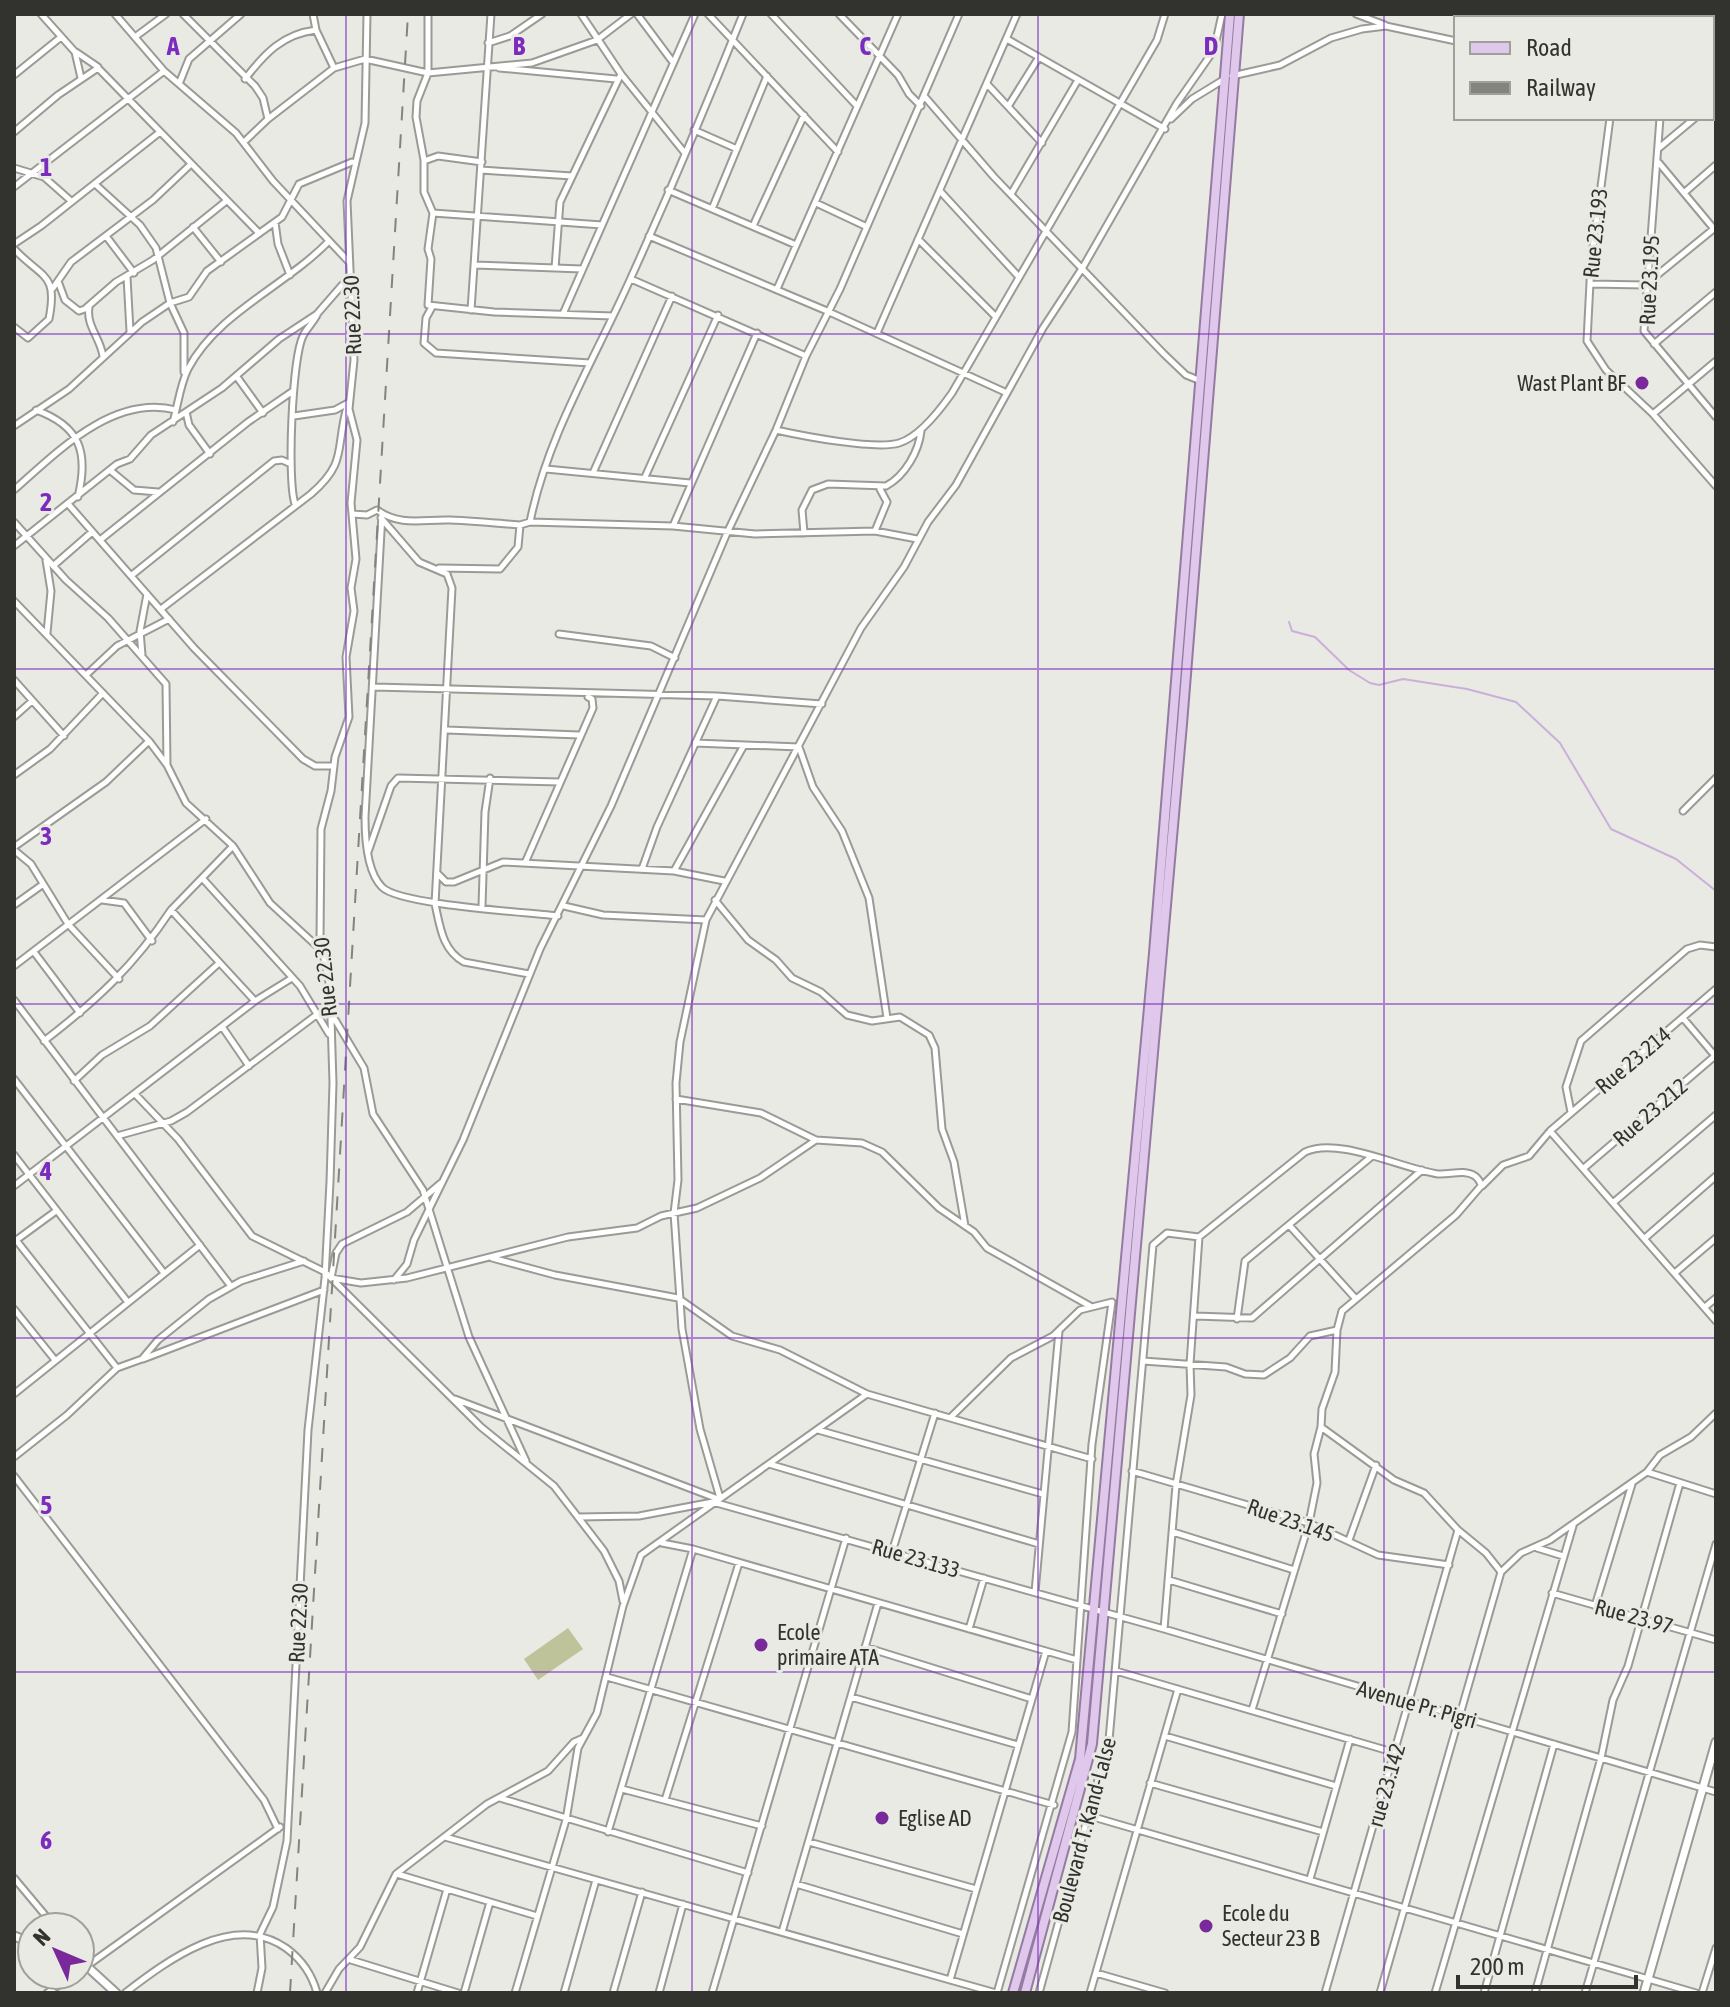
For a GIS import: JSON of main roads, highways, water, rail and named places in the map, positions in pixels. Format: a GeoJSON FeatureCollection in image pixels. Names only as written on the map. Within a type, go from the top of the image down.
{"type":"FeatureCollection","features":[{"type":"Feature","properties":{"kind":"main road"},"geometry":{"type":"LineString","coordinates":[[1013,1993],[1077,1778],[1099,1611],[1132,1292],[1229,78],[1230,14]]}},
{"type":"Feature","properties":{"kind":"main road"},"geometry":{"type":"LineString","coordinates":[[1025,1993],[1085,1782],[1092,1744],[1122,1296],[1201,381],[1229,78],[1239,14]]}},
{"type":"Feature","properties":{"kind":"waterway"},"geometry":{"type":"LineString","coordinates":[[1289,622],[1292,631],[1315,637],[1349,670],[1370,683],[1379,685],[1403,679],[1467,689],[1516,702],[1560,743],[1611,829],[1676,859],[1716,891]]}},
{"type":"Feature","properties":{"kind":"railway"},"geometry":{"type":"LineString","coordinates":[[290,1993],[408,14]]}},
{"type":"Feature","properties":{"kind":"place","name":"Wast Plant BF"},"geometry":{"type":"Point","coordinates":[1642,383]}},
{"type":"Feature","properties":{"kind":"place","name":"Ecole primaire ATA"},"geometry":{"type":"Point","coordinates":[761,1645]}},
{"type":"Feature","properties":{"kind":"place","name":"Eglise AD"},"geometry":{"type":"Point","coordinates":[882,1818]}},
{"type":"Feature","properties":{"kind":"place","name":"Ecole du Secteur 23 B"},"geometry":{"type":"Point","coordinates":[1206,1926]}}]}
